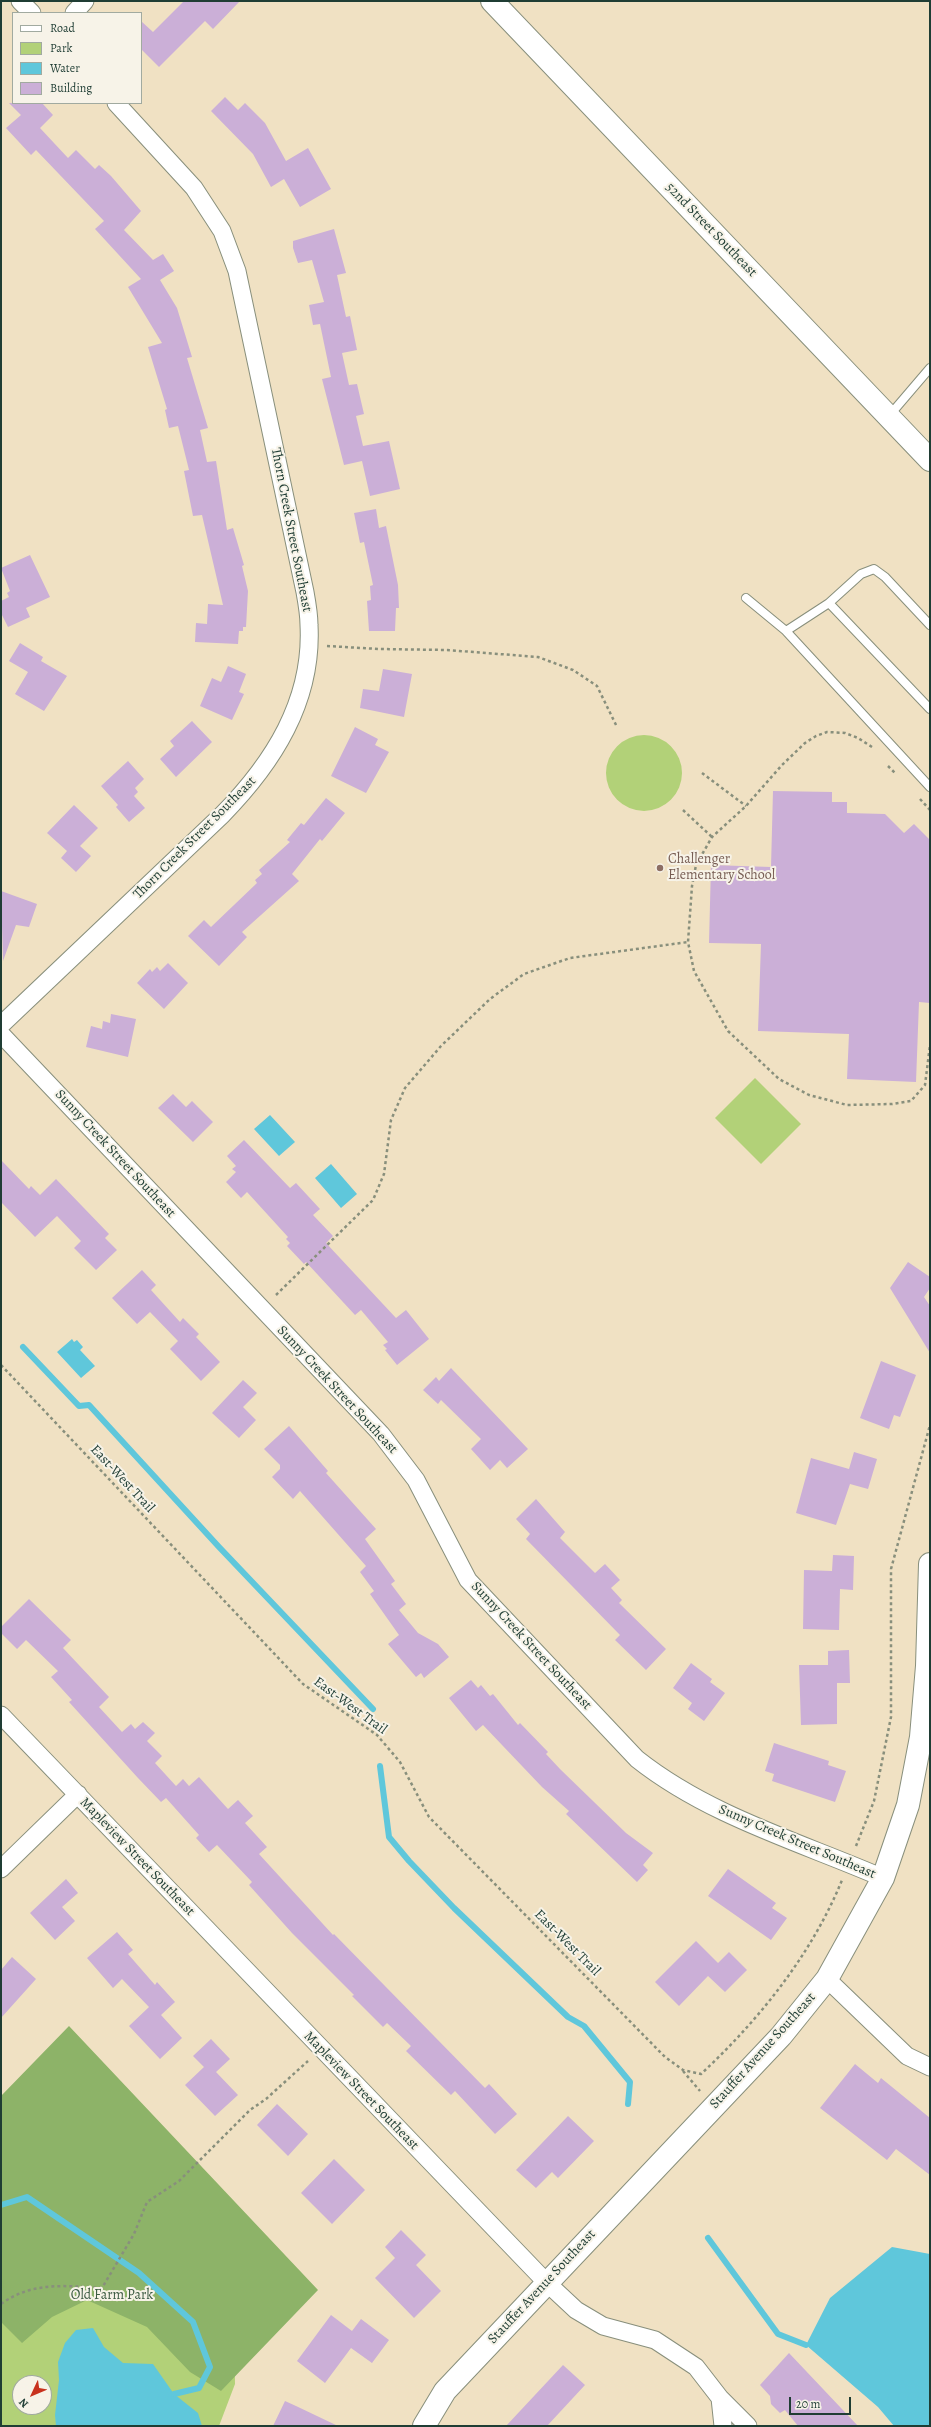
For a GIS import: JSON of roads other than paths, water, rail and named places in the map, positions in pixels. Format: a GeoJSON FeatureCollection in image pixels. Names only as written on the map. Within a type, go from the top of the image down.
{"type":"FeatureCollection","features":[{"type":"Feature","properties":{"kind":"street"},"geometry":{"type":"LineString","coordinates":[[20,1],[31,12]]}},
{"type":"Feature","properties":{"kind":"street"},"geometry":{"type":"LineString","coordinates":[[75,12],[85,1]]}},
{"type":"Feature","properties":{"kind":"street","name":"52nd Street Southeast"},"geometry":{"type":"LineString","coordinates":[[492,1],[930,460]]}},
{"type":"Feature","properties":{"kind":"street","name":"Thorn Creek Street Southeast"},"geometry":{"type":"LineString","coordinates":[[1,1025],[222,815],[256,780],[276,751],[291,720],[302,687],[309,645],[310,624],[305,592],[237,271],[222,231],[194,188],[117,104]]}},
{"type":"Feature","properties":{"kind":"street","name":"Sunny Creek Street Southeast"},"geometry":{"type":"LineString","coordinates":[[1,1034],[381,1434],[416,1480],[468,1580],[637,1759],[663,1779],[704,1804],[883,1878]]}},
{"type":"Feature","properties":{"kind":"street","name":"Stauffer Avenue Southeast"},"geometry":{"type":"LineString","coordinates":[[424,2426],[444,2391],[781,2036],[828,1979],[883,1878],[908,1805],[921,1737],[927,1666],[930,1564]]}},
{"type":"Feature","properties":{"kind":"street","name":"Mapleview Street Southeast"},"geometry":{"type":"LineString","coordinates":[[1,1715],[320,2049],[546,2282],[576,2310],[603,2326],[655,2340],[696,2367],[720,2398],[748,2426]]}},
{"type":"Feature","properties":{"kind":"street"},"geometry":{"type":"LineString","coordinates":[[1,1869],[78,1794]]}},
{"type":"Feature","properties":{"kind":"street"},"geometry":{"type":"LineString","coordinates":[[828,1979],[907,2056],[930,2067]]}},
{"type":"Feature","properties":{"kind":"street"},"geometry":{"type":"LineString","coordinates":[[720,2398],[723,2426]]}},
{"type":"Feature","properties":{"kind":"lane"},"geometry":{"type":"LineString","coordinates":[[889,416],[930,368]]}},
{"type":"Feature","properties":{"kind":"lane"},"geometry":{"type":"LineString","coordinates":[[786,631],[829,603],[861,574],[874,570],[885,577],[930,625]]}},
{"type":"Feature","properties":{"kind":"lane"},"geometry":{"type":"LineString","coordinates":[[746,598],[786,631],[930,787]]}},
{"type":"Feature","properties":{"kind":"lane"},"geometry":{"type":"LineString","coordinates":[[829,603],[930,708]]}},
{"type":"Feature","properties":{"kind":"water"},"geometry":{"type":"Polygon","coordinates":[[[270,1115],[295,1142],[279,1156],[254,1129],[270,1115]]]}},
{"type":"Feature","properties":{"kind":"water"},"geometry":{"type":"Polygon","coordinates":[[[331,1164],[357,1194],[341,1208],[315,1178],[331,1164]]]}},
{"type":"Feature","properties":{"kind":"water"},"geometry":{"type":"Polygon","coordinates":[[[72,1339],[74,1342],[77,1340],[83,1347],[80,1350],[95,1366],[81,1378],[57,1352],[72,1339]]]}},
{"type":"Feature","properties":{"kind":"water"},"geometry":{"type":"Polygon","coordinates":[[[892,2247],[930,2254],[930,2426],[894,2426],[878,2407],[806,2345],[830,2298],[892,2247]]]}},
{"type":"Feature","properties":{"kind":"water"},"geometry":{"type":"Polygon","coordinates":[[[93,2328],[104,2347],[123,2363],[153,2364],[174,2394],[198,2413],[202,2426],[56,2426],[55,2415],[59,2380],[58,2362],[65,2343],[76,2330],[93,2328]]]}},
{"type":"Feature","properties":{"kind":"waterway"},"geometry":{"type":"LineString","coordinates":[[23,1347],[79,1406],[89,1405],[219,1547],[373,1709]]}},
{"type":"Feature","properties":{"kind":"waterway"},"geometry":{"type":"LineString","coordinates":[[380,1766],[389,1837],[409,1861],[454,1908],[568,2017],[584,2026],[630,2082],[628,2104]]}},
{"type":"Feature","properties":{"kind":"waterway"},"geometry":{"type":"LineString","coordinates":[[1,2205],[27,2197],[139,2273],[193,2322],[210,2367],[199,2388],[174,2394]]}},
{"type":"Feature","properties":{"kind":"waterway"},"geometry":{"type":"LineString","coordinates":[[708,2238],[778,2334],[806,2345]]}},
{"type":"Feature","properties":{"kind":"place","name":"Challenger Elementary School"},"geometry":{"type":"Point","coordinates":[660,868]}},
{"type":"Feature","properties":{"kind":"park label","name":"Old Farm Park"},"geometry":{"type":"Point","coordinates":[112,2296]}}]}
